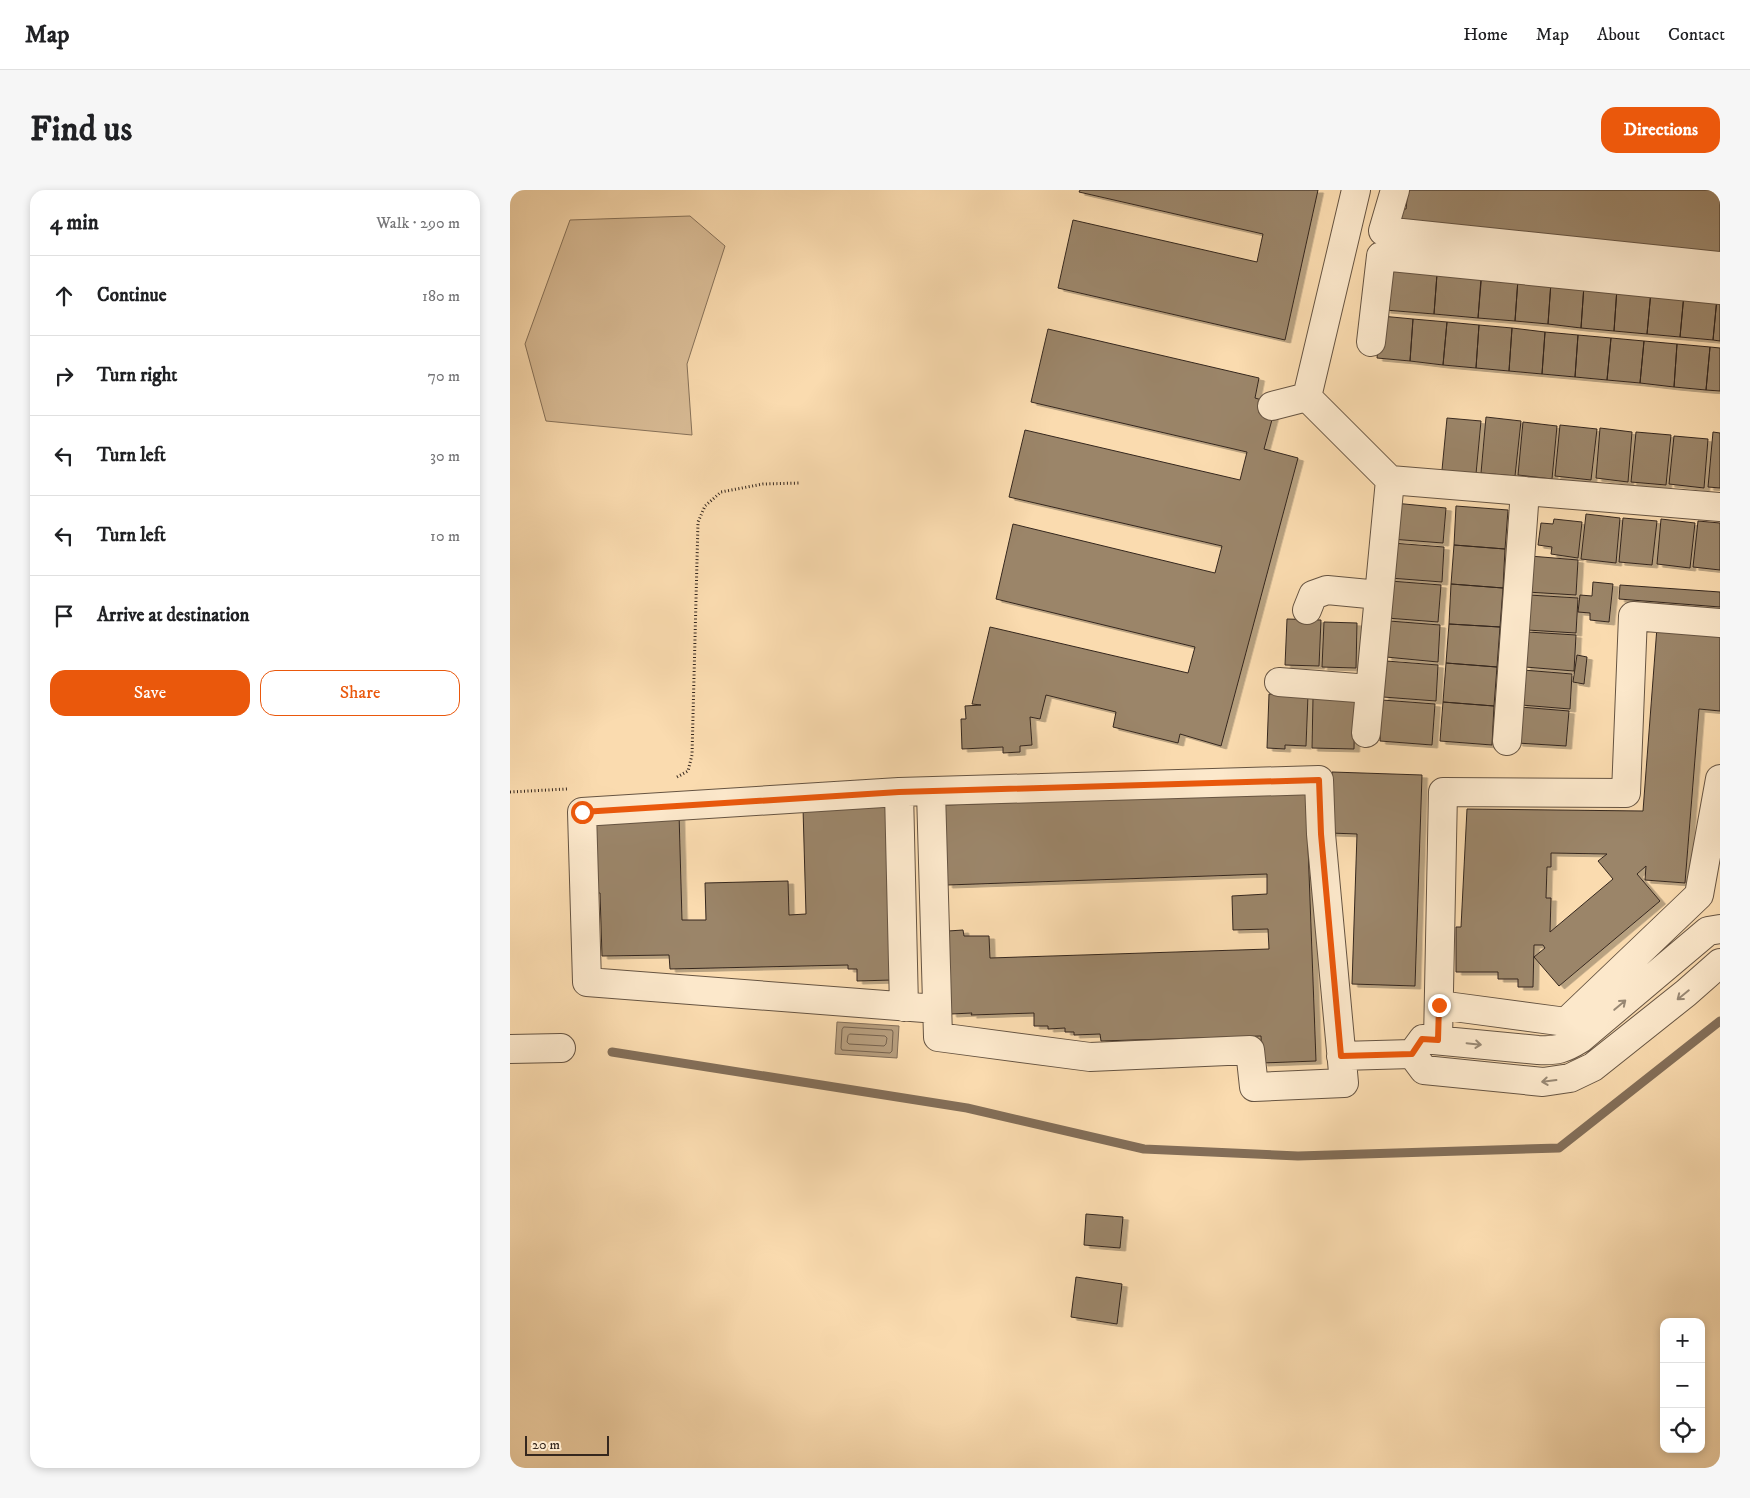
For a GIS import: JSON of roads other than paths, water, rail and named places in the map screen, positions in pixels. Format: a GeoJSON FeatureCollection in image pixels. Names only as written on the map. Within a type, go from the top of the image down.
{"type":"FeatureCollection","features":[{"type":"Feature","properties":{"kind":"street"},"geometry":{"type":"LineString","coordinates":[[1307,397],[1356,190]]}},
{"type":"Feature","properties":{"kind":"street"},"geometry":{"type":"LineString","coordinates":[[1395,190],[1383,231],[1720,266]]}},
{"type":"Feature","properties":{"kind":"street"},"geometry":{"type":"LineString","coordinates":[[1371,342],[1381,256],[1720,290]]}},
{"type":"Feature","properties":{"kind":"street"},"geometry":{"type":"LineString","coordinates":[[1272,406],[1307,397]]}},
{"type":"Feature","properties":{"kind":"street"},"geometry":{"type":"LineString","coordinates":[[1307,397],[1390,480],[1720,507]]}},
{"type":"Feature","properties":{"kind":"street"},"geometry":{"type":"LineString","coordinates":[[1366,733],[1390,480]]}},
{"type":"Feature","properties":{"kind":"street"},"geometry":{"type":"LineString","coordinates":[[1507,741],[1525,491]]}},
{"type":"Feature","properties":{"kind":"street"},"geometry":{"type":"LineString","coordinates":[[1307,610],[1314,595],[1327,590],[1379,596]]}},
{"type":"Feature","properties":{"kind":"street"},"geometry":{"type":"LineString","coordinates":[[1438,1040],[1443,792],[1626,793],[1633,616],[1720,623]]}},
{"type":"Feature","properties":{"kind":"street"},"geometry":{"type":"LineString","coordinates":[[1279,682],[1370,689]]}},
{"type":"Feature","properties":{"kind":"street"},"geometry":{"type":"LineString","coordinates":[[1439,1005],[1566,1022],[1699,895],[1720,779]]}},
{"type":"Feature","properties":{"kind":"street"},"geometry":{"type":"LineString","coordinates":[[931,792],[938,1037],[1090,1058],[1250,1050],[1254,1087],[1344,1083],[1321,834],[1319,780],[899,792],[582,812],[587,982],[937,1009]]}},
{"type":"Feature","properties":{"kind":"street"},"geometry":{"type":"LineString","coordinates":[[899,792],[904,1007]]}},
{"type":"Feature","properties":{"kind":"street"},"geometry":{"type":"LineString","coordinates":[[1412,1054],[1422,1039],[1553,1051],[1566,1048],[1580,1039],[1708,931],[1720,929]]}},
{"type":"Feature","properties":{"kind":"street"},"geometry":{"type":"LineString","coordinates":[[1412,1054],[1424,1070],[1543,1082],[1570,1078],[1593,1067],[1686,993],[1720,963]]}},
{"type":"Feature","properties":{"kind":"street"},"geometry":{"type":"LineString","coordinates":[[510,1050],[560,1048]]}},
{"type":"Feature","properties":{"kind":"street"},"geometry":{"type":"LineString","coordinates":[[1341,1056],[1412,1054]]}},
{"type":"Feature","properties":{"kind":"water"},"geometry":{"type":"Polygon","coordinates":[[[837,1022],[899,1026],[897,1058],[835,1054],[837,1022]]]}},
{"type":"Feature","properties":{"kind":"waterway"},"geometry":{"type":"LineString","coordinates":[[612,1052],[967,1108],[1144,1149],[1298,1156],[1559,1148],[1720,1021]]}}]}
